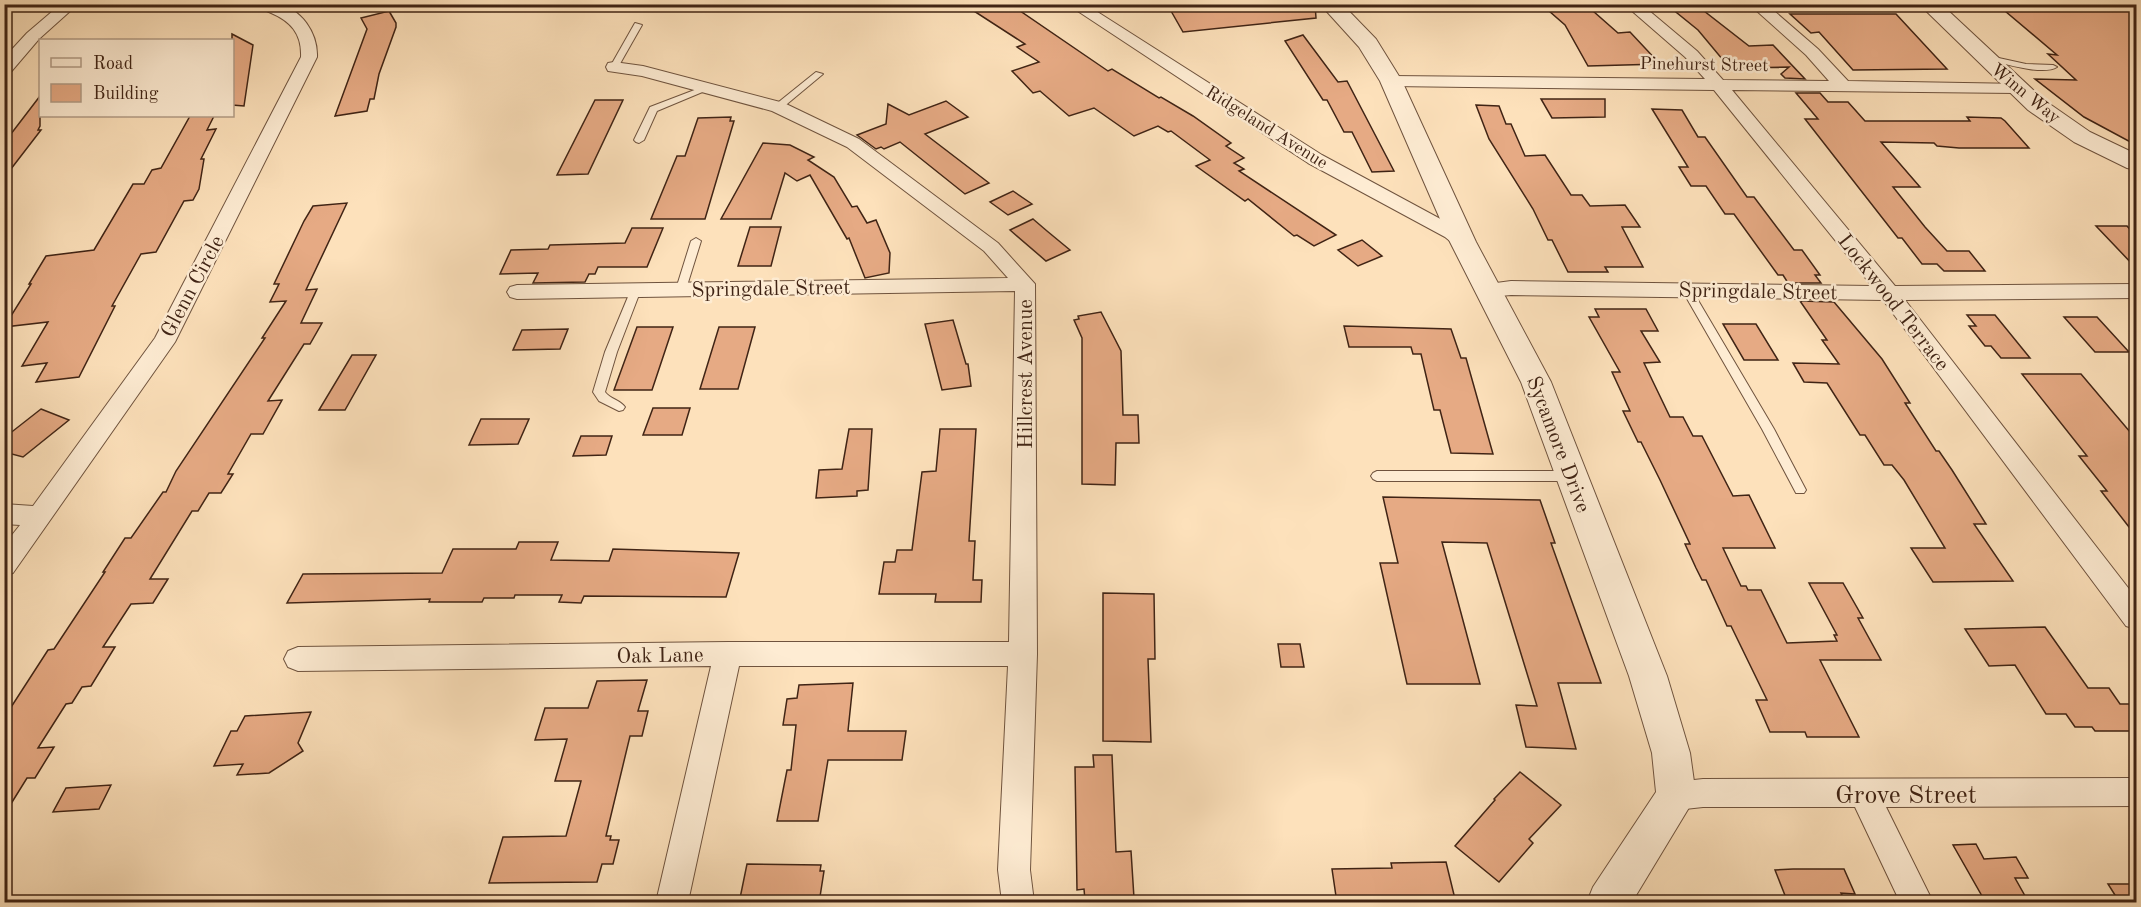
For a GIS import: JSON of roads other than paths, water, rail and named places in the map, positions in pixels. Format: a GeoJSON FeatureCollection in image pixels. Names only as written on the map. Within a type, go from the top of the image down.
{"type":"FeatureCollection","features":[{"type":"Feature","properties":{"kind":"street"},"geometry":{"type":"LineString","coordinates":[[4,69],[44,26],[71,4]]}},
{"type":"Feature","properties":{"kind":"street","name":"Glenn Circle"},"geometry":{"type":"LineString","coordinates":[[4,566],[164,342],[180,315],[309,57],[309,42],[304,30],[288,16],[259,4]]}},
{"type":"Feature","properties":{"kind":"street","name":"Ridgeland Avenue"},"geometry":{"type":"LineString","coordinates":[[1074,4],[1316,159],[1414,215],[1452,233],[1463,242]]}},
{"type":"Feature","properties":{"kind":"street","name":"Sycamore Drive"},"geometry":{"type":"LineString","coordinates":[[1330,4],[1368,44],[1391,81],[1463,242],[1536,382],[1648,676],[1671,753],[1676,796]]}},
{"type":"Feature","properties":{"kind":"street","name":"Lockwood Terrace"},"geometry":{"type":"LineString","coordinates":[[1631,4],[1691,54],[1718,84],[1889,293],[2136,618]]}},
{"type":"Feature","properties":{"kind":"street"},"geometry":{"type":"LineString","coordinates":[[1756,4],[1812,52],[1844,87]]}},
{"type":"Feature","properties":{"kind":"street","name":"Winn Way"},"geometry":{"type":"LineString","coordinates":[[1929,4],[2036,105],[2082,136],[2136,164]]}},
{"type":"Feature","properties":{"kind":"street","name":"Hillcrest Avenue"},"geometry":{"type":"LineString","coordinates":[[614,67],[644,71],[778,107],[853,143],[991,247],[1025,284],[1023,654],[1014,870],[1018,903]]}},
{"type":"Feature","properties":{"kind":"street","name":"Pinehurst Street"},"geometry":{"type":"LineString","coordinates":[[1391,81],[2016,88]]}},
{"type":"Feature","properties":{"kind":"street","name":"Springdale Street"},"geometry":{"type":"LineString","coordinates":[[517,292],[635,292],[681,289],[1025,284]]}},
{"type":"Feature","properties":{"kind":"street","name":"Springdale Street"},"geometry":{"type":"LineString","coordinates":[[1488,290],[1511,288],[1889,293],[2136,291]]}},
{"type":"Feature","properties":{"kind":"street"},"geometry":{"type":"LineString","coordinates":[[4,514],[40,516]]}},
{"type":"Feature","properties":{"kind":"street"},"geometry":{"type":"LineString","coordinates":[[672,903],[728,654]]}},
{"type":"Feature","properties":{"kind":"street","name":"Oak Lane"},"geometry":{"type":"LineString","coordinates":[[298,659],[728,654],[1023,654]]}},
{"type":"Feature","properties":{"kind":"street","name":"Grove Street"},"geometry":{"type":"LineString","coordinates":[[1676,796],[1703,793],[2136,792]]}},
{"type":"Feature","properties":{"kind":"street"},"geometry":{"type":"LineString","coordinates":[[1864,794],[1917,903]]}},
{"type":"Feature","properties":{"kind":"street"},"geometry":{"type":"LineString","coordinates":[[1608,903],[1676,796]]}},
{"type":"Feature","properties":{"kind":"lane"},"geometry":{"type":"LineString","coordinates":[[614,67],[638,25]]}},
{"type":"Feature","properties":{"kind":"lane"},"geometry":{"type":"LineString","coordinates":[[1982,55],[2026,66],[2054,67]]}},
{"type":"Feature","properties":{"kind":"lane"},"geometry":{"type":"LineString","coordinates":[[2000,72],[2026,66]]}},
{"type":"Feature","properties":{"kind":"lane"},"geometry":{"type":"LineString","coordinates":[[778,107],[819,74]]}},
{"type":"Feature","properties":{"kind":"lane"},"geometry":{"type":"LineString","coordinates":[[639,140],[653,109],[708,88]]}},
{"type":"Feature","properties":{"kind":"lane"},"geometry":{"type":"LineString","coordinates":[[681,289],[696,241]]}},
{"type":"Feature","properties":{"kind":"lane"},"geometry":{"type":"LineString","coordinates":[[1687,290],[1768,429],[1800,490]]}},
{"type":"Feature","properties":{"kind":"lane"},"geometry":{"type":"LineString","coordinates":[[619,407],[603,398],[599,392],[611,352],[635,292]]}},
{"type":"Feature","properties":{"kind":"lane"},"geometry":{"type":"LineString","coordinates":[[1377,476],[1572,476]]}}]}
